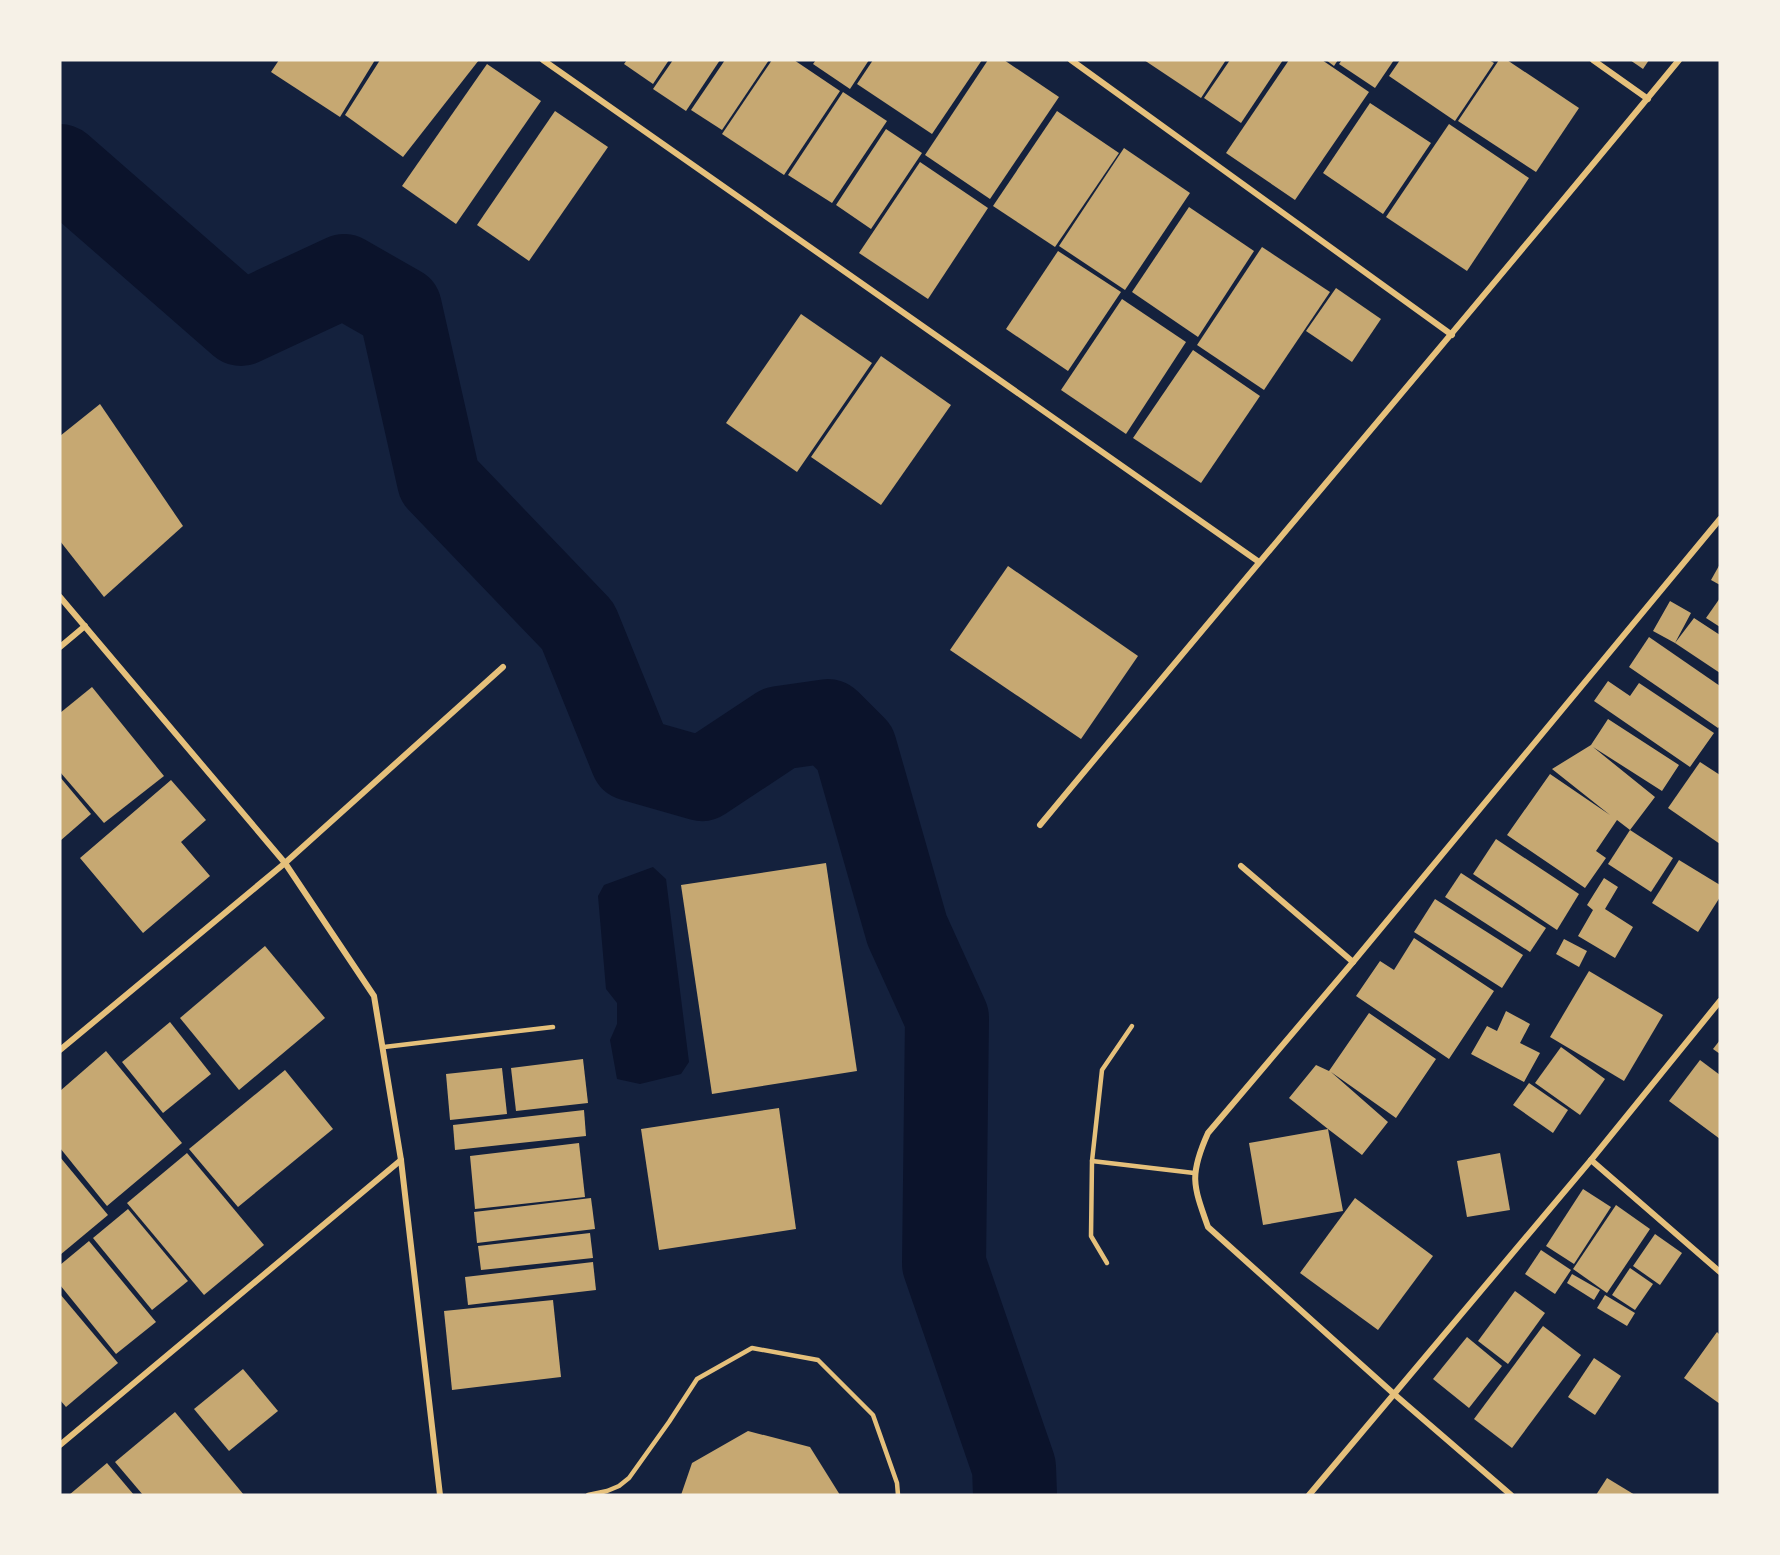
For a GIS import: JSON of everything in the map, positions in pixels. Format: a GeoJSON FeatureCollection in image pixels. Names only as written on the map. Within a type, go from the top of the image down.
{"type":"FeatureCollection","features":[{"type":"Feature","properties":{"kind":"street"},"geometry":{"type":"LineString","coordinates":[[543,60],[1258,562]]}},
{"type":"Feature","properties":{"kind":"street"},"geometry":{"type":"LineString","coordinates":[[1071,60],[1452,334]]}},
{"type":"Feature","properties":{"kind":"street"},"geometry":{"type":"LineString","coordinates":[[1593,60],[1648,99]]}},
{"type":"Feature","properties":{"kind":"street"},"geometry":{"type":"LineString","coordinates":[[1040,825],[1679,60]]}},
{"type":"Feature","properties":{"kind":"street"},"geometry":{"type":"LineString","coordinates":[[1511,1495],[1394,1394],[1208,1227],[1198,1200],[1194,1173],[1198,1154],[1208,1133],[1353,962],[1720,519]]}},
{"type":"Feature","properties":{"kind":"street"},"geometry":{"type":"LineString","coordinates":[[60,597],[285,862],[374,996],[401,1160],[440,1495]]}},
{"type":"Feature","properties":{"kind":"street"},"geometry":{"type":"LineString","coordinates":[[60,647],[85,626]]}},
{"type":"Feature","properties":{"kind":"street"},"geometry":{"type":"LineString","coordinates":[[60,1050],[285,862],[503,667]]}},
{"type":"Feature","properties":{"kind":"street"},"geometry":{"type":"LineString","coordinates":[[1242,866],[1353,962]]}},
{"type":"Feature","properties":{"kind":"street"},"geometry":{"type":"LineString","coordinates":[[1309,1495],[1591,1160],[1720,1001]]}},
{"type":"Feature","properties":{"kind":"street"},"geometry":{"type":"LineString","coordinates":[[60,1444],[401,1160]]}},
{"type":"Feature","properties":{"kind":"street"},"geometry":{"type":"LineString","coordinates":[[1591,1160],[1720,1272]]}},
{"type":"Feature","properties":{"kind":"lane"},"geometry":{"type":"LineString","coordinates":[[1107,1263],[1091,1236],[1092,1161],[1102,1070],[1132,1026]]}},
{"type":"Feature","properties":{"kind":"lane"},"geometry":{"type":"LineString","coordinates":[[384,1047],[553,1027]]}},
{"type":"Feature","properties":{"kind":"lane"},"geometry":{"type":"LineString","coordinates":[[1092,1161],[1194,1173]]}},
{"type":"Feature","properties":{"kind":"lane"},"geometry":{"type":"LineString","coordinates":[[588,1495],[607,1491],[619,1486],[629,1478],[697,1379],[752,1348],[818,1360],[873,1415],[897,1483],[898,1495]]}},
{"type":"Feature","properties":{"kind":"water"},"geometry":{"type":"Polygon","coordinates":[[[653,867],[666,879],[689,1062],[681,1074],[640,1084],[617,1079],[610,1040],[617,1024],[617,1003],[606,989],[598,896],[604,885],[653,867]]]}},
{"type":"Feature","properties":{"kind":"building"},"geometry":{"type":"Polygon","coordinates":[[[279,60],[375,60],[340,117],[271,72],[279,60]]]}},
{"type":"Feature","properties":{"kind":"building"},"geometry":{"type":"Polygon","coordinates":[[[380,60],[479,60],[403,157],[345,115],[380,60]]]}},
{"type":"Feature","properties":{"kind":"building"},"geometry":{"type":"Polygon","coordinates":[[[627,60],[669,60],[653,84],[624,64],[627,60]]]}},
{"type":"Feature","properties":{"kind":"building"},"geometry":{"type":"Polygon","coordinates":[[[673,60],[720,60],[686,111],[653,89],[673,60]]]}},
{"type":"Feature","properties":{"kind":"building"},"geometry":{"type":"Polygon","coordinates":[[[725,60],[769,60],[722,130],[691,110],[725,60]]]}},
{"type":"Feature","properties":{"kind":"building"},"geometry":{"type":"Polygon","coordinates":[[[772,60],[794,60],[840,91],[784,175],[722,134],[772,60]]]}},
{"type":"Feature","properties":{"kind":"building"},"geometry":{"type":"Polygon","coordinates":[[[816,60],[869,60],[850,89],[813,64],[816,60]]]}},
{"type":"Feature","properties":{"kind":"building"},"geometry":{"type":"Polygon","coordinates":[[[873,60],[982,60],[932,134],[857,84],[873,60]]]}},
{"type":"Feature","properties":{"kind":"building"},"geometry":{"type":"Polygon","coordinates":[[[988,60],[1004,60],[1059,97],[990,199],[925,155],[988,60]]]}},
{"type":"Feature","properties":{"kind":"building"},"geometry":{"type":"Polygon","coordinates":[[[1144,60],[1226,60],[1201,98],[1144,60]]]}},
{"type":"Feature","properties":{"kind":"building"},"geometry":{"type":"Polygon","coordinates":[[[1230,60],[1283,60],[1241,123],[1204,98],[1230,60]]]}},
{"type":"Feature","properties":{"kind":"building"},"geometry":{"type":"Polygon","coordinates":[[[1289,60],[1322,60],[1369,92],[1295,200],[1226,153],[1289,60]]]}},
{"type":"Feature","properties":{"kind":"building"},"geometry":{"type":"Polygon","coordinates":[[[1326,60],[1338,60],[1334,66],[1326,60]]]}},
{"type":"Feature","properties":{"kind":"building"},"geometry":{"type":"Polygon","coordinates":[[[1342,60],[1394,60],[1375,88],[1339,64],[1342,60]]]}},
{"type":"Feature","properties":{"kind":"building"},"geometry":{"type":"Polygon","coordinates":[[[1400,60],[1489,60],[1494,63],[1455,121],[1389,76],[1400,60]]]}},
{"type":"Feature","properties":{"kind":"building"},"geometry":{"type":"Polygon","coordinates":[[[1499,60],[1507,60],[1579,108],[1536,172],[1458,121],[1499,60]]]}},
{"type":"Feature","properties":{"kind":"building"},"geometry":{"type":"Polygon","coordinates":[[[1630,60],[1649,60],[1643,69],[1630,60]]]}},
{"type":"Feature","properties":{"kind":"building"},"geometry":{"type":"Polygon","coordinates":[[[487,64],[541,101],[456,224],[402,186],[487,64]]]}},
{"type":"Feature","properties":{"kind":"building"},"geometry":{"type":"Polygon","coordinates":[[[843,92],[887,121],[832,203],[788,175],[843,92]]]}},
{"type":"Feature","properties":{"kind":"building"},"geometry":{"type":"Polygon","coordinates":[[[1370,103],[1431,143],[1383,214],[1323,173],[1370,103]]]}},
{"type":"Feature","properties":{"kind":"building"},"geometry":{"type":"Polygon","coordinates":[[[555,111],[608,147],[529,261],[477,225],[555,111]]]}},
{"type":"Feature","properties":{"kind":"building"},"geometry":{"type":"Polygon","coordinates":[[[1057,111],[1119,153],[1055,247],[993,206],[1057,111]]]}},
{"type":"Feature","properties":{"kind":"building"},"geometry":{"type":"Polygon","coordinates":[[[1449,124],[1529,178],[1467,271],[1386,217],[1449,124]]]}},
{"type":"Feature","properties":{"kind":"building"},"geometry":{"type":"Polygon","coordinates":[[[886,129],[922,153],[871,229],[836,205],[886,129]]]}},
{"type":"Feature","properties":{"kind":"building"},"geometry":{"type":"Polygon","coordinates":[[[1124,148],[1190,193],[1125,290],[1059,246],[1124,148]]]}},
{"type":"Feature","properties":{"kind":"building"},"geometry":{"type":"Polygon","coordinates":[[[920,162],[988,208],[928,299],[859,253],[920,162]]]}},
{"type":"Feature","properties":{"kind":"building"},"geometry":{"type":"Polygon","coordinates":[[[1189,207],[1254,251],[1198,337],[1132,292],[1189,207]]]}},
{"type":"Feature","properties":{"kind":"building"},"geometry":{"type":"Polygon","coordinates":[[[1262,247],[1330,292],[1264,390],[1197,345],[1262,247]]]}},
{"type":"Feature","properties":{"kind":"building"},"geometry":{"type":"Polygon","coordinates":[[[1058,251],[1121,292],[1068,371],[1006,329],[1058,251]]]}},
{"type":"Feature","properties":{"kind":"building"},"geometry":{"type":"Polygon","coordinates":[[[1336,288],[1381,319],[1352,362],[1306,331],[1336,288]]]}},
{"type":"Feature","properties":{"kind":"building"},"geometry":{"type":"Polygon","coordinates":[[[1122,299],[1186,342],[1126,434],[1061,390],[1122,299]]]}},
{"type":"Feature","properties":{"kind":"building"},"geometry":{"type":"Polygon","coordinates":[[[801,314],[872,363],[797,472],[726,423],[801,314]]]}},
{"type":"Feature","properties":{"kind":"building"},"geometry":{"type":"Polygon","coordinates":[[[1193,350],[1260,396],[1201,483],[1133,438],[1193,350]]]}},
{"type":"Feature","properties":{"kind":"building"},"geometry":{"type":"Polygon","coordinates":[[[881,356],[951,405],[881,505],[811,457],[881,356]]]}},
{"type":"Feature","properties":{"kind":"building"},"geometry":{"type":"Polygon","coordinates":[[[100,404],[183,526],[104,597],[60,541],[60,436],[100,404]]]}},
{"type":"Feature","properties":{"kind":"building"},"geometry":{"type":"Polygon","coordinates":[[[1720,564],[1720,585],[1711,580],[1720,564]]]}},
{"type":"Feature","properties":{"kind":"building"},"geometry":{"type":"Polygon","coordinates":[[[1008,566],[1138,656],[1081,739],[950,650],[1008,566]]]}},
{"type":"Feature","properties":{"kind":"building"},"geometry":{"type":"Polygon","coordinates":[[[1720,598],[1720,627],[1706,618],[1720,598]]]}},
{"type":"Feature","properties":{"kind":"building"},"geometry":{"type":"Polygon","coordinates":[[[1670,601],[1691,613],[1675,643],[1653,631],[1670,601]]]}},
{"type":"Feature","properties":{"kind":"building"},"geometry":{"type":"Polygon","coordinates":[[[1694,618],[1720,635],[1720,673],[1675,643],[1694,618]]]}},
{"type":"Feature","properties":{"kind":"building"},"geometry":{"type":"Polygon","coordinates":[[[1649,637],[1720,686],[1720,726],[1718,728],[1629,667],[1649,637]]]}},
{"type":"Feature","properties":{"kind":"building"},"geometry":{"type":"Polygon","coordinates":[[[1608,681],[1630,696],[1639,683],[1714,733],[1690,767],[1594,701],[1608,681]]]}},
{"type":"Feature","properties":{"kind":"building"},"geometry":{"type":"Polygon","coordinates":[[[92,687],[164,776],[104,823],[60,772],[60,713],[92,687]]]}},
{"type":"Feature","properties":{"kind":"building"},"geometry":{"type":"Polygon","coordinates":[[[1608,719],[1679,765],[1662,791],[1593,747],[1655,797],[1630,830],[1617,820],[1596,851],[1606,858],[1585,888],[1507,835],[1550,774],[1610,815],[1552,769],[1591,745],[1608,719]]]}},
{"type":"Feature","properties":{"kind":"building"},"geometry":{"type":"Polygon","coordinates":[[[1700,762],[1720,775],[1720,844],[1668,808],[1700,762]]]}},
{"type":"Feature","properties":{"kind":"building"},"geometry":{"type":"Polygon","coordinates":[[[60,777],[91,814],[60,841],[60,777]]]}},
{"type":"Feature","properties":{"kind":"building"},"geometry":{"type":"Polygon","coordinates":[[[171,780],[206,820],[181,842],[210,876],[143,933],[80,858],[171,780]]]}},
{"type":"Feature","properties":{"kind":"building"},"geometry":{"type":"Polygon","coordinates":[[[1630,830],[1673,858],[1651,892],[1608,864],[1630,830]]]}},
{"type":"Feature","properties":{"kind":"building"},"geometry":{"type":"Polygon","coordinates":[[[1496,839],[1579,894],[1557,930],[1473,874],[1496,839]]]}},
{"type":"Feature","properties":{"kind":"building"},"geometry":{"type":"Polygon","coordinates":[[[1679,860],[1720,885],[1720,897],[1698,932],[1652,903],[1679,860]]]}},
{"type":"Feature","properties":{"kind":"building"},"geometry":{"type":"Polygon","coordinates":[[[826,863],[857,1071],[712,1094],[681,885],[826,863]]]}},
{"type":"Feature","properties":{"kind":"building"},"geometry":{"type":"Polygon","coordinates":[[[1461,873],[1546,928],[1530,952],[1445,897],[1461,873]]]}},
{"type":"Feature","properties":{"kind":"building"},"geometry":{"type":"Polygon","coordinates":[[[1604,878],[1618,887],[1605,909],[1633,927],[1615,958],[1578,936],[1593,910],[1587,905],[1604,878]]]}},
{"type":"Feature","properties":{"kind":"building"},"geometry":{"type":"Polygon","coordinates":[[[1435,899],[1523,955],[1502,988],[1414,932],[1435,899]]]}},
{"type":"Feature","properties":{"kind":"building"},"geometry":{"type":"Polygon","coordinates":[[[1414,938],[1494,991],[1449,1059],[1356,996],[1380,961],[1394,970],[1414,938]]]}},
{"type":"Feature","properties":{"kind":"building"},"geometry":{"type":"Polygon","coordinates":[[[1564,939],[1587,951],[1579,967],[1556,954],[1564,939]]]}},
{"type":"Feature","properties":{"kind":"building"},"geometry":{"type":"Polygon","coordinates":[[[265,946],[325,1018],[239,1090],[180,1018],[265,946]]]}},
{"type":"Feature","properties":{"kind":"building"},"geometry":{"type":"Polygon","coordinates":[[[1589,971],[1663,1015],[1624,1081],[1550,1037],[1589,971]]]}},
{"type":"Feature","properties":{"kind":"building"},"geometry":{"type":"Polygon","coordinates":[[[1506,1011],[1530,1024],[1520,1043],[1540,1053],[1524,1082],[1471,1054],[1487,1026],[1497,1031],[1506,1011]]]}},
{"type":"Feature","properties":{"kind":"building"},"geometry":{"type":"Polygon","coordinates":[[[1369,1013],[1436,1059],[1396,1118],[1331,1072],[1388,1122],[1362,1155],[1289,1098],[1316,1065],[1329,1071],[1369,1013]]]}},
{"type":"Feature","properties":{"kind":"building"},"geometry":{"type":"Polygon","coordinates":[[[170,1022],[211,1074],[163,1113],[122,1062],[170,1022]]]}},
{"type":"Feature","properties":{"kind":"building"},"geometry":{"type":"Polygon","coordinates":[[[1720,1040],[1720,1054],[1713,1049],[1720,1040]]]}},
{"type":"Feature","properties":{"kind":"building"},"geometry":{"type":"Polygon","coordinates":[[[1561,1047],[1605,1079],[1580,1115],[1535,1083],[1561,1047]]]}},
{"type":"Feature","properties":{"kind":"building"},"geometry":{"type":"Polygon","coordinates":[[[106,1051],[182,1143],[107,1206],[60,1148],[60,1091],[106,1051]]]}},
{"type":"Feature","properties":{"kind":"building"},"geometry":{"type":"Polygon","coordinates":[[[583,1059],[588,1103],[516,1111],[511,1068],[583,1059]]]}},
{"type":"Feature","properties":{"kind":"building"},"geometry":{"type":"Polygon","coordinates":[[[1700,1060],[1720,1075],[1720,1139],[1669,1101],[1700,1060]]]}},
{"type":"Feature","properties":{"kind":"building"},"geometry":{"type":"Polygon","coordinates":[[[502,1068],[507,1114],[450,1120],[446,1074],[502,1068]]]}},
{"type":"Feature","properties":{"kind":"building"},"geometry":{"type":"Polygon","coordinates":[[[285,1070],[333,1129],[238,1207],[189,1149],[285,1070]]]}},
{"type":"Feature","properties":{"kind":"building"},"geometry":{"type":"Polygon","coordinates":[[[1529,1083],[1568,1110],[1553,1133],[1513,1105],[1529,1083]]]}},
{"type":"Feature","properties":{"kind":"building"},"geometry":{"type":"Polygon","coordinates":[[[779,1108],[796,1229],[659,1250],[641,1129],[779,1108]]]}},
{"type":"Feature","properties":{"kind":"building"},"geometry":{"type":"Polygon","coordinates":[[[584,1110],[586,1136],[455,1150],[453,1125],[584,1110]]]}},
{"type":"Feature","properties":{"kind":"building"},"geometry":{"type":"Polygon","coordinates":[[[1328,1129],[1343,1211],[1263,1225],[1249,1143],[1328,1129]]]}},
{"type":"Feature","properties":{"kind":"building"},"geometry":{"type":"Polygon","coordinates":[[[579,1143],[585,1197],[475,1209],[470,1156],[579,1143]]]}},
{"type":"Feature","properties":{"kind":"building"},"geometry":{"type":"Polygon","coordinates":[[[187,1153],[264,1245],[204,1295],[127,1203],[187,1153]]]}},
{"type":"Feature","properties":{"kind":"building"},"geometry":{"type":"Polygon","coordinates":[[[1500,1153],[1510,1210],[1467,1217],[1457,1161],[1500,1153]]]}},
{"type":"Feature","properties":{"kind":"building"},"geometry":{"type":"Polygon","coordinates":[[[60,1157],[108,1215],[60,1255],[60,1157]]]}},
{"type":"Feature","properties":{"kind":"building"},"geometry":{"type":"Polygon","coordinates":[[[1583,1189],[1611,1207],[1574,1264],[1546,1246],[1583,1189]]]}},
{"type":"Feature","properties":{"kind":"building"},"geometry":{"type":"Polygon","coordinates":[[[591,1198],[595,1229],[477,1243],[474,1212],[591,1198]]]}},
{"type":"Feature","properties":{"kind":"building"},"geometry":{"type":"Polygon","coordinates":[[[1355,1198],[1433,1256],[1378,1330],[1300,1273],[1355,1198]]]}},
{"type":"Feature","properties":{"kind":"building"},"geometry":{"type":"Polygon","coordinates":[[[1616,1205],[1650,1229],[1607,1293],[1573,1269],[1616,1205]]]}},
{"type":"Feature","properties":{"kind":"building"},"geometry":{"type":"Polygon","coordinates":[[[128,1209],[188,1281],[152,1310],[93,1238],[128,1209]]]}},
{"type":"Feature","properties":{"kind":"building"},"geometry":{"type":"Polygon","coordinates":[[[590,1233],[593,1258],[481,1270],[478,1246],[590,1233]]]}},
{"type":"Feature","properties":{"kind":"building"},"geometry":{"type":"Polygon","coordinates":[[[1655,1234],[1682,1253],[1660,1285],[1633,1266],[1655,1234]]]}},
{"type":"Feature","properties":{"kind":"building"},"geometry":{"type":"Polygon","coordinates":[[[89,1241],[156,1322],[116,1354],[60,1285],[60,1265],[89,1241]]]}},
{"type":"Feature","properties":{"kind":"building"},"geometry":{"type":"Polygon","coordinates":[[[1541,1250],[1571,1270],[1555,1294],[1525,1274],[1541,1250]]]}},
{"type":"Feature","properties":{"kind":"building"},"geometry":{"type":"Polygon","coordinates":[[[593,1262],[596,1290],[468,1305],[465,1277],[593,1262]]]}},
{"type":"Feature","properties":{"kind":"building"},"geometry":{"type":"Polygon","coordinates":[[[1630,1268],[1653,1284],[1635,1310],[1612,1295],[1630,1268]]]}},
{"type":"Feature","properties":{"kind":"building"},"geometry":{"type":"Polygon","coordinates":[[[1572,1274],[1600,1290],[1594,1300],[1567,1283],[1572,1274]]]}},
{"type":"Feature","properties":{"kind":"building"},"geometry":{"type":"Polygon","coordinates":[[[1515,1291],[1545,1313],[1508,1364],[1478,1341],[1515,1291]]]}},
{"type":"Feature","properties":{"kind":"building"},"geometry":{"type":"Polygon","coordinates":[[[60,1294],[118,1363],[66,1407],[60,1400],[60,1294]]]}},
{"type":"Feature","properties":{"kind":"building"},"geometry":{"type":"Polygon","coordinates":[[[1605,1295],[1635,1313],[1627,1326],[1597,1308],[1605,1295]]]}},
{"type":"Feature","properties":{"kind":"building"},"geometry":{"type":"Polygon","coordinates":[[[553,1300],[561,1377],[452,1390],[444,1311],[553,1300]]]}},
{"type":"Feature","properties":{"kind":"building"},"geometry":{"type":"Polygon","coordinates":[[[1543,1326],[1581,1355],[1512,1448],[1474,1419],[1543,1326]]]}},
{"type":"Feature","properties":{"kind":"building"},"geometry":{"type":"Polygon","coordinates":[[[1717,1332],[1720,1335],[1720,1404],[1684,1378],[1717,1332]]]}},
{"type":"Feature","properties":{"kind":"building"},"geometry":{"type":"Polygon","coordinates":[[[1467,1337],[1502,1366],[1469,1408],[1433,1379],[1467,1337]]]}},
{"type":"Feature","properties":{"kind":"building"},"geometry":{"type":"Polygon","coordinates":[[[1594,1358],[1621,1376],[1595,1415],[1568,1397],[1594,1358]]]}},
{"type":"Feature","properties":{"kind":"building"},"geometry":{"type":"Polygon","coordinates":[[[243,1369],[278,1411],[229,1451],[194,1409],[243,1369]]]}},
{"type":"Feature","properties":{"kind":"building"},"geometry":{"type":"Polygon","coordinates":[[[175,1412],[244,1495],[143,1495],[115,1462],[175,1412]]]}},
{"type":"Feature","properties":{"kind":"building"},"geometry":{"type":"Polygon","coordinates":[[[748,1431],[810,1447],[840,1495],[681,1495],[692,1463],[748,1431]]]}},
{"type":"Feature","properties":{"kind":"building"},"geometry":{"type":"Polygon","coordinates":[[[107,1463],[134,1495],[69,1495],[107,1463]]]}},
{"type":"Feature","properties":{"kind":"building"},"geometry":{"type":"Polygon","coordinates":[[[1607,1478],[1635,1495],[1596,1495],[1607,1478]]]}},
{"type":"Feature","properties":{"kind":"waterway"},"geometry":{"type":"LineString","coordinates":[[60,166],[241,324],[344,276],[400,308],[439,481],[578,626],[632,759],[702,779],[779,728],[828,721],[855,748],[907,930],[947,1018],[944,1264],[1014,1467],[1015,1495]]}}]}
